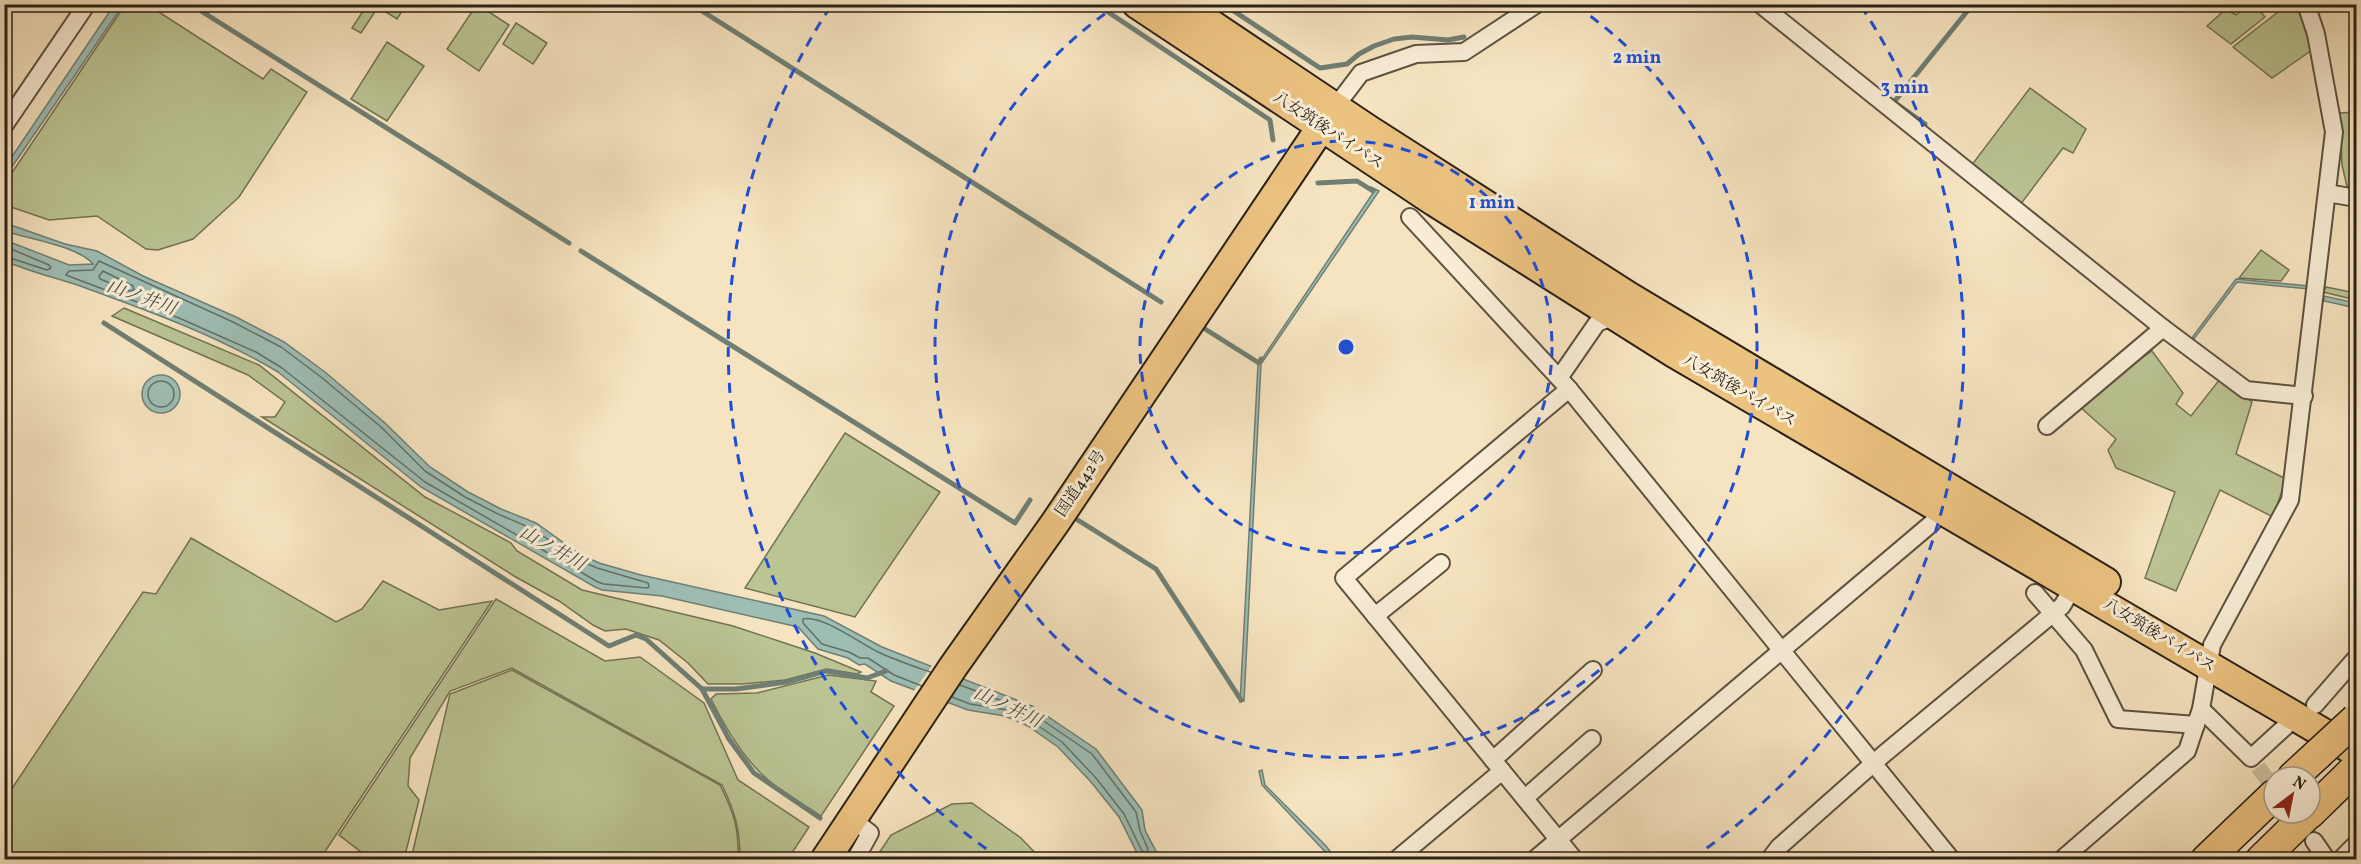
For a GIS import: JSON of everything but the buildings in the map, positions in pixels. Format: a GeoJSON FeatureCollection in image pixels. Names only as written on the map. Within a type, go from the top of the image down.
{"type":"FeatureCollection","features":[{"type":"Feature","properties":{"kind":"highway","name":"八女筑後バイパス"},"geometry":{"type":"LineString","coordinates":[[1137,4],[1328,116],[1621,306],[2074,586],[2315,705],[2356,730]]}},
{"type":"Feature","properties":{"kind":"highway","name":"八女筑後バイパス"},"geometry":{"type":"LineString","coordinates":[[1182,4],[1328,116]]}},
{"type":"Feature","properties":{"kind":"highway","name":"国道442号"},"geometry":{"type":"LineString","coordinates":[[825,860],[851,818],[1061,514],[1328,116]]}},
{"type":"Feature","properties":{"kind":"highway","name":"八女筑後バイパス"},"geometry":{"type":"LineString","coordinates":[[1621,306],[2210,655],[2354,765]]}},
{"type":"Feature","properties":{"kind":"highway"},"geometry":{"type":"LineString","coordinates":[[2306,765],[2356,719]]}},
{"type":"Feature","properties":{"kind":"highway"},"geometry":{"type":"LineString","coordinates":[[2322,807],[2354,765]]}},
{"type":"Feature","properties":{"kind":"highway"},"geometry":{"type":"LineString","coordinates":[[2206,860],[2262,806]]}},
{"type":"Feature","properties":{"kind":"highway"},"geometry":{"type":"LineString","coordinates":[[2261,860],[2307,825]]}},
{"type":"Feature","properties":{"kind":"street"},"geometry":{"type":"LineString","coordinates":[[4,126],[87,4]]}},
{"type":"Feature","properties":{"kind":"street"},"geometry":{"type":"LineString","coordinates":[[1760,4],[2163,328],[2247,390],[2304,396]]}},
{"type":"Feature","properties":{"kind":"street"},"geometry":{"type":"LineString","coordinates":[[2061,860],[2187,751],[2198,717],[2210,655],[2290,500],[2334,132],[2316,34],[2306,4]]}},
{"type":"Feature","properties":{"kind":"street"},"geometry":{"type":"LineString","coordinates":[[1328,116],[1361,73],[1416,54],[1464,52],[1532,6]]}},
{"type":"Feature","properties":{"kind":"street"},"geometry":{"type":"LineString","coordinates":[[2327,193],[2356,198]]}},
{"type":"Feature","properties":{"kind":"street"},"geometry":{"type":"LineString","coordinates":[[1410,217],[1564,384],[1952,860]]}},
{"type":"Feature","properties":{"kind":"street"},"geometry":{"type":"LineString","coordinates":[[1575,860],[1344,579],[1564,384],[1597,322],[1621,306]]}},
{"type":"Feature","properties":{"kind":"street"},"geometry":{"type":"LineString","coordinates":[[2047,426],[2163,328]]}},
{"type":"Feature","properties":{"kind":"street"},"geometry":{"type":"LineString","coordinates":[[1534,860],[1932,523]]}},
{"type":"Feature","properties":{"kind":"street"},"geometry":{"type":"LineString","coordinates":[[1375,616],[1442,563]]}},
{"type":"Feature","properties":{"kind":"street"},"geometry":{"type":"LineString","coordinates":[[1769,860],[1779,847],[1875,765],[1884,754],[2062,606],[2074,586]]}},
{"type":"Feature","properties":{"kind":"street"},"geometry":{"type":"LineString","coordinates":[[2035,593],[2084,650],[2118,718],[2198,717],[2255,763],[2286,726]]}},
{"type":"Feature","properties":{"kind":"street"},"geometry":{"type":"LineString","coordinates":[[2315,705],[2356,658]]}},
{"type":"Feature","properties":{"kind":"street"},"geometry":{"type":"LineString","coordinates":[[1396,860],[1593,670]]}},
{"type":"Feature","properties":{"kind":"street"},"geometry":{"type":"LineString","coordinates":[[1525,798],[1592,739]]}},
{"type":"Feature","properties":{"kind":"street"},"geometry":{"type":"LineString","coordinates":[[851,818],[870,834],[855,860]]}},
{"type":"Feature","properties":{"kind":"street"},"geometry":{"type":"LineString","coordinates":[[2312,825],[2327,860]]}},
{"type":"Feature","properties":{"kind":"street"},"geometry":{"type":"LineString","coordinates":[[2340,860],[2356,844]]}},
{"type":"Feature","properties":{"kind":"green space"},"geometry":{"type":"Polygon","coordinates":[[[477,4],[509,25],[479,71],[447,49],[477,4]]]}},
{"type":"Feature","properties":{"kind":"green space"},"geometry":{"type":"Polygon","coordinates":[[[2298,4],[2312,50],[2272,78],[2233,47],[2287,5],[2298,4]]]}},
{"type":"Feature","properties":{"kind":"green space"},"geometry":{"type":"Polygon","coordinates":[[[125,5],[148,5],[263,79],[271,69],[307,92],[239,197],[193,239],[158,250],[146,249],[97,216],[49,220],[5,205],[5,183],[125,5]]]}},
{"type":"Feature","properties":{"kind":"green space"},"geometry":{"type":"Polygon","coordinates":[[[367,5],[406,5],[397,19],[378,7],[361,33],[352,28],[367,5]]]}},
{"type":"Feature","properties":{"kind":"green space"},"geometry":{"type":"Polygon","coordinates":[[[2247,5],[2254,5],[2265,17],[2231,44],[2207,26],[2226,9],[2236,15],[2247,5]]]}},
{"type":"Feature","properties":{"kind":"green space"},"geometry":{"type":"Polygon","coordinates":[[[516,23],[547,43],[533,64],[503,44],[516,23]]]}},
{"type":"Feature","properties":{"kind":"green space"},"geometry":{"type":"Polygon","coordinates":[[[387,42],[424,66],[387,121],[351,99],[387,42]]]}},
{"type":"Feature","properties":{"kind":"green space"},"geometry":{"type":"Polygon","coordinates":[[[2030,88],[2086,129],[2073,153],[2063,148],[2020,205],[1971,166],[2030,88]]]}},
{"type":"Feature","properties":{"kind":"green space"},"geometry":{"type":"Polygon","coordinates":[[[2356,112],[2356,192],[2348,191],[2342,165],[2340,113],[2356,112]]]}},
{"type":"Feature","properties":{"kind":"green space"},"geometry":{"type":"Polygon","coordinates":[[[2261,250],[2289,270],[2281,281],[2239,278],[2261,250]]]}},
{"type":"Feature","properties":{"kind":"green space"},"geometry":{"type":"Polygon","coordinates":[[[2326,287],[2356,293],[2356,300],[2323,292],[2326,287]]]}},
{"type":"Feature","properties":{"kind":"green space"},"geometry":{"type":"Polygon","coordinates":[[[124,308],[259,365],[425,497],[511,543],[517,551],[582,590],[733,626],[815,653],[861,672],[857,674],[827,669],[785,680],[708,684],[688,663],[659,640],[626,629],[605,631],[593,625],[559,601],[514,576],[262,417],[275,417],[285,402],[248,375],[112,316],[124,308]]]}},
{"type":"Feature","properties":{"kind":"green space"},"geometry":{"type":"Polygon","coordinates":[[[2152,351],[2183,393],[2176,404],[2191,416],[2220,379],[2252,402],[2236,454],[2286,479],[2273,517],[2220,490],[2176,591],[2145,578],[2175,492],[2116,468],[2108,450],[2116,439],[2079,406],[2107,382],[2152,351]]]}},
{"type":"Feature","properties":{"kind":"green space"},"geometry":{"type":"Polygon","coordinates":[[[845,433],[940,492],[855,617],[745,588],[845,433]]]}},
{"type":"Feature","properties":{"kind":"green space"},"geometry":{"type":"Polygon","coordinates":[[[191,538],[336,622],[362,609],[383,581],[439,610],[492,601],[320,859],[5,859],[5,799],[143,592],[156,594],[191,538]]]}},
{"type":"Feature","properties":{"kind":"green space"},"geometry":{"type":"Polygon","coordinates":[[[496,599],[605,661],[640,657],[704,703],[738,780],[809,827],[788,859],[740,859],[736,821],[722,785],[512,668],[450,691],[410,758],[408,786],[419,800],[404,859],[356,859],[361,852],[339,835],[496,599]]]}},
{"type":"Feature","properties":{"kind":"green space"},"geometry":{"type":"Polygon","coordinates":[[[512,670],[720,785],[735,821],[738,859],[411,859],[450,694],[512,670]]]}},
{"type":"Feature","properties":{"kind":"green space"},"geometry":{"type":"Polygon","coordinates":[[[828,675],[876,681],[871,692],[894,706],[821,816],[779,789],[758,771],[735,742],[711,699],[716,694],[757,693],[828,675]]]}},
{"type":"Feature","properties":{"kind":"green space"},"geometry":{"type":"Polygon","coordinates":[[[972,803],[1021,838],[1041,859],[875,859],[891,835],[952,804],[972,803]]]}},
{"type":"Feature","properties":{"kind":"water"},"geometry":{"type":"Polygon","coordinates":[[[114,5],[123,5],[5,177],[5,167],[114,5]]]}},
{"type":"Feature","properties":{"kind":"water"},"geometry":{"type":"Polygon","coordinates":[[[1371,187],[1379,191],[1261,364],[1244,701],[1240,702],[1258,365],[1373,193],[1369,189],[1371,187]]]}},
{"type":"Feature","properties":{"kind":"water","name":"山ノ井川"},"geometry":{"type":"Polygon","coordinates":[[[5,223],[65,244],[97,251],[143,276],[236,317],[284,342],[325,372],[385,423],[430,467],[468,492],[536,523],[578,553],[599,563],[641,575],[824,616],[882,647],[1032,706],[1096,749],[1142,810],[1145,830],[1160,859],[1140,859],[1119,817],[1091,782],[1058,747],[1028,726],[1005,716],[968,710],[891,681],[865,664],[859,665],[848,658],[818,649],[798,627],[662,596],[602,590],[595,587],[421,487],[278,372],[255,359],[158,315],[5,261],[5,240],[69,265],[93,264],[76,252],[5,231],[5,223]]]}},
{"type":"Feature","properties":{"kind":"water"},"geometry":{"type":"Polygon","coordinates":[[[2236,279],[2309,286],[2309,289],[2237,282],[2193,340],[2191,339],[2236,279]]]}},
{"type":"Feature","properties":{"kind":"water"},"geometry":{"type":"Polygon","coordinates":[[[2324,296],[2356,303],[2356,308],[2324,301],[2324,296]]]}},
{"type":"Feature","properties":{"kind":"water"},"geometry":{"type":"Polygon","coordinates":[[[161,375],[175,380],[180,394],[175,408],[161,413],[147,408],[142,394],[147,380],[161,375]]]}},
{"type":"Feature","properties":{"kind":"water"},"geometry":{"type":"Polygon","coordinates":[[[1262,770],[1265,785],[1336,859],[1332,859],[1262,785],[1259,771],[1262,770]]]}},
{"type":"Feature","properties":{"kind":"pier"},"geometry":{"type":"Polygon","coordinates":[[[933,664],[963,676],[944,704],[913,692],[933,664]]]}},
{"type":"Feature","properties":{"kind":"waterway"},"geometry":{"type":"LineString","coordinates":[[190,4],[569,243]]}},
{"type":"Feature","properties":{"kind":"waterway"},"geometry":{"type":"LineString","coordinates":[[691,4],[1161,302]]}},
{"type":"Feature","properties":{"kind":"waterway"},"geometry":{"type":"LineString","coordinates":[[1096,4],[1270,120],[1273,140]]}},
{"type":"Feature","properties":{"kind":"waterway"},"geometry":{"type":"LineString","coordinates":[[1223,4],[1320,68],[1347,64],[1374,46],[1394,39],[1412,37],[1448,40],[1464,37]]}},
{"type":"Feature","properties":{"kind":"waterway"},"geometry":{"type":"LineString","coordinates":[[1515,4],[1516,8]]}},
{"type":"Feature","properties":{"kind":"waterway"},"geometry":{"type":"LineString","coordinates":[[1925,124],[1894,102],[1973,4]]}},
{"type":"Feature","properties":{"kind":"waterway"},"geometry":{"type":"LineString","coordinates":[[1318,183],[1357,181],[1373,191]]}},
{"type":"Feature","properties":{"kind":"waterway"},"geometry":{"type":"LineString","coordinates":[[581,251],[1015,523],[1030,500]]}},
{"type":"Feature","properties":{"kind":"waterway"},"geometry":{"type":"LineString","coordinates":[[104,323],[609,646],[636,635],[646,639],[702,689],[729,739],[754,773],[820,818]]}},
{"type":"Feature","properties":{"kind":"waterway"},"geometry":{"type":"LineString","coordinates":[[1205,329],[1259,363],[1261,359]]}},
{"type":"Feature","properties":{"kind":"waterway"},"geometry":{"type":"LineString","coordinates":[[1073,517],[1156,569],[1241,700]]}},
{"type":"Feature","properties":{"kind":"waterway"},"geometry":{"type":"LineString","coordinates":[[702,689],[736,689],[787,682],[826,671],[867,678],[886,671]]}},
{"type":"Feature","properties":{"kind":"tunnel"},"geometry":{"type":"LineString","coordinates":[[2258,767],[2262,772]]}}]}
